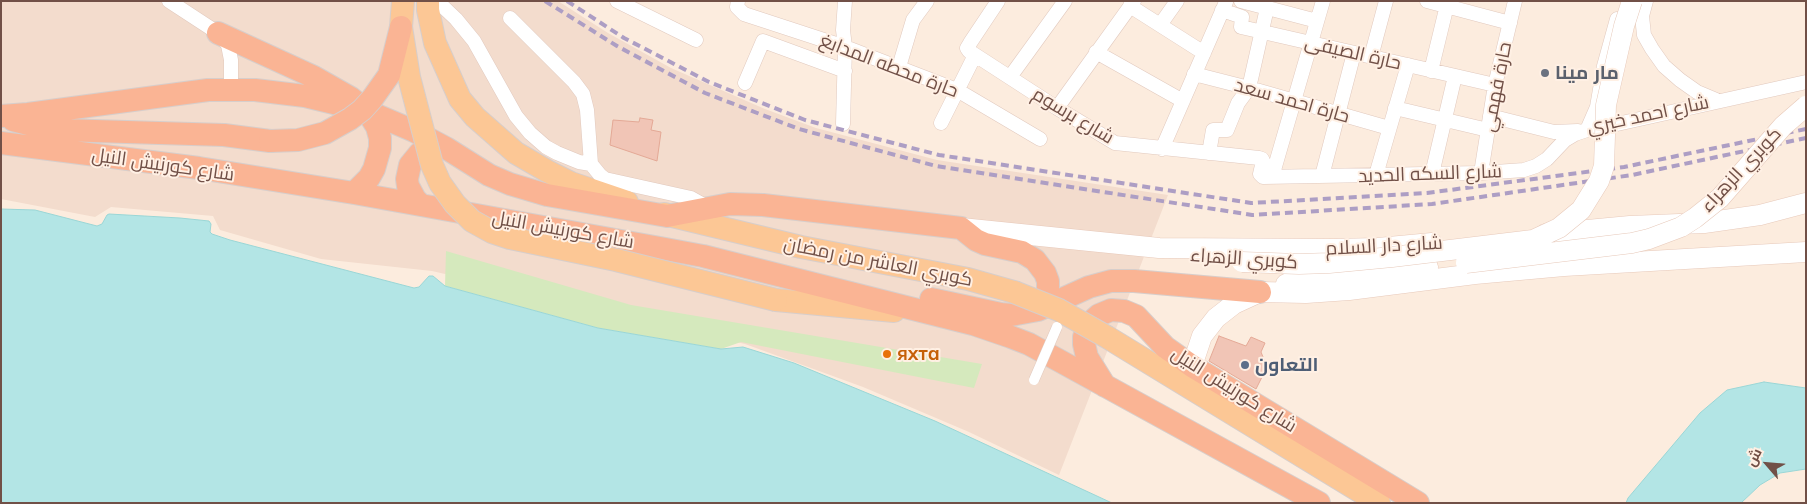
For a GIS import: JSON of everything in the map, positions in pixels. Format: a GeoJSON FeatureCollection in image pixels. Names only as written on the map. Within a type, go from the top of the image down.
{"type":"FeatureCollection","features":[{"type":"Feature","properties":{"kind":"highway"},"geometry":{"type":"LineString","coordinates":[[1,116],[29,125],[62,130],[224,134],[284,142],[312,137],[332,130],[350,119],[372,99],[389,75],[401,27]]}},
{"type":"Feature","properties":{"kind":"highway"},"geometry":{"type":"LineString","coordinates":[[218,33],[314,76],[351,98],[367,111],[378,132],[380,148],[378,159],[369,178],[354,193]]}},
{"type":"Feature","properties":{"kind":"highway","name":"شارع كورنيش النيل"},"geometry":{"type":"LineString","coordinates":[[1,116],[28,114],[185,92],[231,89],[280,92],[367,111],[414,131],[446,148],[489,175],[510,184],[547,195],[668,216],[730,204],[763,205],[961,228]]}},
{"type":"Feature","properties":{"kind":"highway","name":"شارع كورنيش النيل"},"geometry":{"type":"LineString","coordinates":[[1,143],[191,167],[354,193],[703,256],[973,324],[1029,344],[1106,388],[1319,503]]}},
{"type":"Feature","properties":{"kind":"highway"},"geometry":{"type":"LineString","coordinates":[[420,204],[408,186],[407,179],[410,165],[425,150],[439,147],[446,148]]}},
{"type":"Feature","properties":{"kind":"highway"},"geometry":{"type":"LineString","coordinates":[[961,228],[976,240],[985,244],[1022,252],[1035,260],[1045,273],[1048,281],[1049,290],[1046,306]]}},
{"type":"Feature","properties":{"kind":"highway"},"geometry":{"type":"LineString","coordinates":[[866,298],[883,294],[907,294],[1001,314],[1020,314],[1046,306],[1089,287],[1116,281],[1260,292]]}},
{"type":"Feature","properties":{"kind":"highway","name":"شارع كورنيش النيل"},"geometry":{"type":"LineString","coordinates":[[1106,388],[1087,357],[1084,337],[1089,324],[1099,315],[1111,310],[1124,311],[1136,316],[1166,347],[1192,366],[1418,503]]}},
{"type":"Feature","properties":{"kind":"main road"},"geometry":{"type":"LineString","coordinates":[[403,1],[401,27],[408,77],[432,165],[440,183],[455,204],[472,221],[492,232],[510,238],[616,260],[776,300],[931,314]]}},
{"type":"Feature","properties":{"kind":"main road","name":"كوبري العاشر من رمضان"},"geometry":{"type":"LineString","coordinates":[[428,1],[435,43],[460,99],[492,134],[516,153],[547,171],[570,183],[668,216],[801,247],[968,279],[1014,292],[1045,304],[1084,323],[1378,503]]}},
{"type":"Feature","properties":{"kind":"main road","name":"كوبري الزهراء"},"geometry":{"type":"LineString","coordinates":[[1159,248],[1200,259],[1299,264],[1329,263],[1533,240],[1559,228],[1581,210],[1599,181],[1604,166],[1608,96],[1624,26],[1632,1]]}},
{"type":"Feature","properties":{"kind":"main road","name":"كوبري الزهراء"},"geometry":{"type":"LineString","coordinates":[[1260,292],[1306,279],[1466,263],[1632,243],[1649,239],[1681,227],[1720,198],[1782,126],[1806,106]]}},
{"type":"Feature","properties":{"kind":"main road","name":"شارع دار السلام"},"geometry":{"type":"LineString","coordinates":[[961,228],[1159,248],[1265,250],[1378,248],[1630,226],[1704,223],[1800,209]]}},
{"type":"Feature","properties":{"kind":"main road","name":"شارع دار السلام"},"geometry":{"type":"LineString","coordinates":[[1192,366],[1202,336],[1216,318],[1234,304],[1260,292],[1306,293],[1350,290],[1475,274],[1564,266],[1805,251]]}},
{"type":"Feature","properties":{"kind":"street"},"geometry":{"type":"LineString","coordinates":[[169,1],[218,33],[228,45],[231,89]]}},
{"type":"Feature","properties":{"kind":"street"},"geometry":{"type":"LineString","coordinates":[[437,1],[456,19],[474,41],[516,116],[530,133],[546,147],[557,153],[579,162],[591,164]]}},
{"type":"Feature","properties":{"kind":"street"},"geometry":{"type":"LineString","coordinates":[[617,1],[696,40]]}},
{"type":"Feature","properties":{"kind":"street"},"geometry":{"type":"LineString","coordinates":[[843,124],[845,47],[843,30],[845,1]]}},
{"type":"Feature","properties":{"kind":"street"},"geometry":{"type":"LineString","coordinates":[[899,67],[913,20],[927,1]]}},
{"type":"Feature","properties":{"kind":"street"},"geometry":{"type":"LineString","coordinates":[[941,123],[957,90],[971,51],[998,1]]}},
{"type":"Feature","properties":{"kind":"street"},"geometry":{"type":"LineString","coordinates":[[1010,77],[1065,1]]}},
{"type":"Feature","properties":{"kind":"street"},"geometry":{"type":"LineString","coordinates":[[1160,25],[1176,1]]}},
{"type":"Feature","properties":{"kind":"street"},"geometry":{"type":"LineString","coordinates":[[1241,1],[1276,7],[1317,21]]}},
{"type":"Feature","properties":{"kind":"street"},"geometry":{"type":"LineString","coordinates":[[1267,177],[1294,101],[1323,1]]}},
{"type":"Feature","properties":{"kind":"street"},"geometry":{"type":"LineString","coordinates":[[1372,57],[1386,1]]}},
{"type":"Feature","properties":{"kind":"street"},"geometry":{"type":"LineString","coordinates":[[1427,1],[1447,4],[1510,23]]}},
{"type":"Feature","properties":{"kind":"street","name":"حارة فهمي"},"geometry":{"type":"LineString","coordinates":[[1481,173],[1495,85],[1515,1]]}},
{"type":"Feature","properties":{"kind":"street"},"geometry":{"type":"LineString","coordinates":[[1587,130],[1597,107],[1610,40],[1623,1]]}},
{"type":"Feature","properties":{"kind":"street"},"geometry":{"type":"LineString","coordinates":[[1646,1],[1642,16],[1644,34],[1664,66],[1697,92],[1716,100]]}},
{"type":"Feature","properties":{"kind":"street","name":"حارة محطه المدابغ"},"geometry":{"type":"LineString","coordinates":[[738,2],[737,7],[744,14],[845,47],[957,90],[1040,139]]}},
{"type":"Feature","properties":{"kind":"street"},"geometry":{"type":"LineString","coordinates":[[1057,108],[1132,4],[1160,25],[1204,53]]}},
{"type":"Feature","properties":{"kind":"street"},"geometry":{"type":"LineString","coordinates":[[1431,71],[1447,4]]}},
{"type":"Feature","properties":{"kind":"street"},"geometry":{"type":"LineString","coordinates":[[1162,148],[1224,6]]}},
{"type":"Feature","properties":{"kind":"street","name":"حارة الصيفى"},"geometry":{"type":"LineString","coordinates":[[1224,6],[1242,17],[1241,27],[1495,85]]}},
{"type":"Feature","properties":{"kind":"street"},"geometry":{"type":"LineString","coordinates":[[1208,153],[1213,130],[1227,130],[1238,103],[1249,88],[1262,32],[1276,7]]}},
{"type":"Feature","properties":{"kind":"street"},"geometry":{"type":"LineString","coordinates":[[510,18],[579,88],[587,110],[591,164],[600,175],[605,178],[691,198],[709,208]]}},
{"type":"Feature","properties":{"kind":"street"},"geometry":{"type":"LineString","coordinates":[[745,83],[763,41],[845,71]]}},
{"type":"Feature","properties":{"kind":"street","name":"شارع برسوم"},"geometry":{"type":"LineString","coordinates":[[971,51],[1057,108],[1115,143],[1262,159],[1267,177]]}},
{"type":"Feature","properties":{"kind":"street"},"geometry":{"type":"LineString","coordinates":[[1096,52],[1183,100]]}},
{"type":"Feature","properties":{"kind":"street"},"geometry":{"type":"LineString","coordinates":[[1322,176],[1354,53]]}},
{"type":"Feature","properties":{"kind":"street"},"geometry":{"type":"LineString","coordinates":[[1376,175],[1408,65]]}},
{"type":"Feature","properties":{"kind":"street","name":"حارة احمد سعد"},"geometry":{"type":"LineString","coordinates":[[1194,74],[1389,128]]}},
{"type":"Feature","properties":{"kind":"street"},"geometry":{"type":"LineString","coordinates":[[1432,174],[1455,76]]}},
{"type":"Feature","properties":{"kind":"street","name":"شارع احمد خيري"},"geometry":{"type":"LineString","coordinates":[[1395,108],[1444,120],[1489,123],[1554,132],[1587,130],[1716,100],[1806,82]]}},
{"type":"Feature","properties":{"kind":"street","name":"شارع السكه الحديد"},"geometry":{"type":"LineString","coordinates":[[1267,177],[1481,173],[1524,170],[1536,166],[1547,159],[1564,140],[1587,130]]}},
{"type":"Feature","properties":{"kind":"street"},"geometry":{"type":"LineString","coordinates":[[1034,380],[1057,327]]}},
{"type":"Feature","properties":{"kind":"shaded area"},"geometry":{"type":"Polygon","coordinates":[[[1,1],[558,1],[608,33],[671,68],[765,109],[816,128],[937,160],[1168,195],[1059,475],[969,432],[863,387],[745,344],[432,271],[321,259],[220,230],[213,216],[111,207],[95,217],[1,199],[1,1]]]}},
{"type":"Feature","properties":{"kind":"green space"},"geometry":{"type":"Polygon","coordinates":[[[446,251],[631,305],[982,364],[974,388],[741,342],[721,349],[598,328],[445,286],[446,251]]]}},
{"type":"Feature","properties":{"kind":"water"},"geometry":{"type":"Polygon","coordinates":[[[1,209],[35,210],[97,226],[102,224],[109,214],[209,221],[212,234],[230,240],[414,288],[419,287],[429,276],[433,276],[445,286],[598,328],[721,349],[743,347],[794,363],[935,421],[1112,503],[1,503],[1,209]]]}},
{"type":"Feature","properties":{"kind":"water"},"geometry":{"type":"Polygon","coordinates":[[[1764,382],[1806,388],[1806,469],[1780,473],[1760,485],[1741,503],[1626,503],[1628,498],[1700,413],[1727,390],[1764,382]]]}},
{"type":"Feature","properties":{"kind":"building"},"geometry":{"type":"Polygon","coordinates":[[[640,118],[653,120],[651,130],[661,132],[657,161],[610,145],[613,120],[639,122],[640,118]]]}},
{"type":"Feature","properties":{"kind":"building"},"geometry":{"type":"Polygon","coordinates":[[[1219,336],[1246,346],[1251,337],[1265,343],[1261,352],[1267,367],[1256,389],[1209,361],[1219,336]]]}},
{"type":"Feature","properties":{"kind":"railway"},"geometry":{"type":"LineString","coordinates":[[545,1],[617,46],[705,93],[799,129],[936,166],[1252,215],[1432,204],[1632,175],[1806,138]]}},
{"type":"Feature","properties":{"kind":"railway"},"geometry":{"type":"LineString","coordinates":[[567,1],[624,38],[709,82],[805,120],[939,155],[1251,203],[1427,193],[1624,167],[1806,129]]}},
{"type":"Feature","properties":{"kind":"place","name":"مار مينا"},"geometry":{"type":"Point","coordinates":[1545,73]}},
{"type":"Feature","properties":{"kind":"place","name":"яхта"},"geometry":{"type":"Point","coordinates":[887,354]}},
{"type":"Feature","properties":{"kind":"place","name":"التعاون"},"geometry":{"type":"Point","coordinates":[1245,365]}}]}
